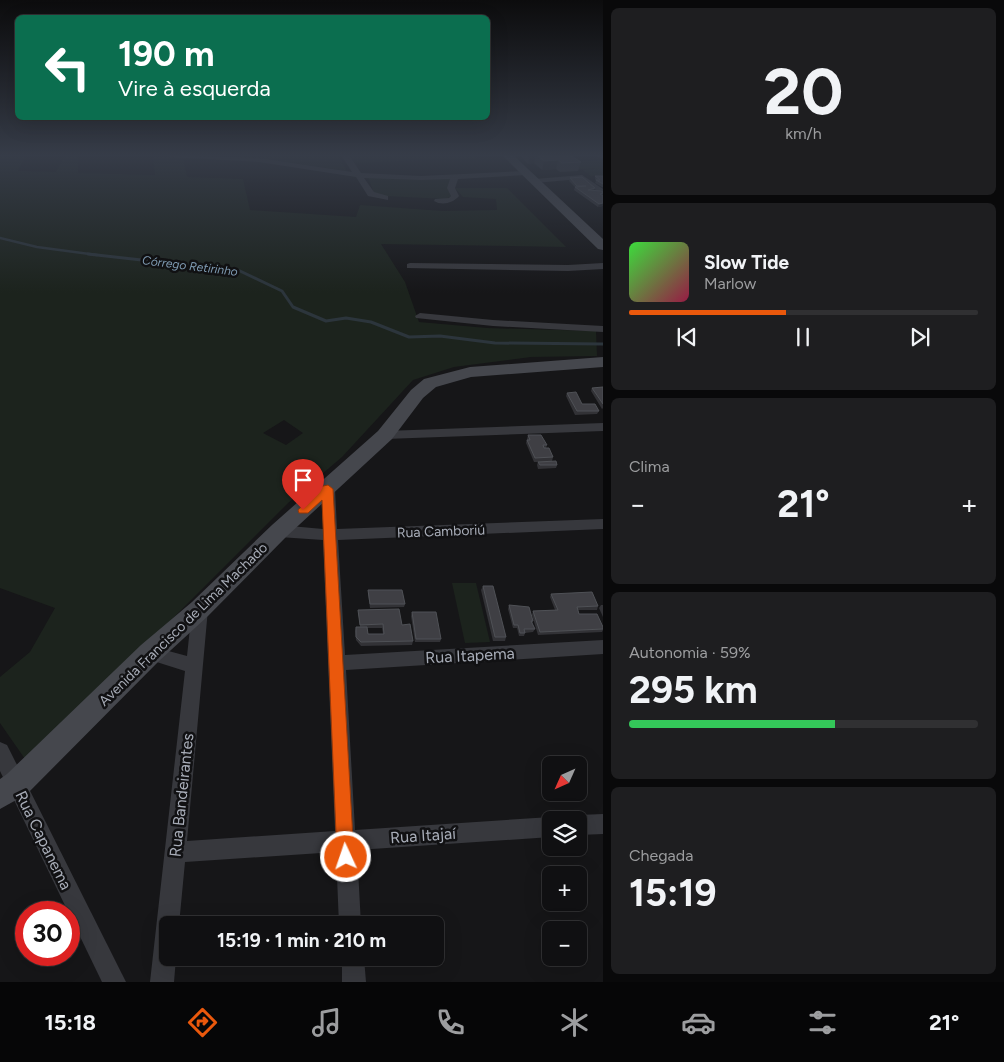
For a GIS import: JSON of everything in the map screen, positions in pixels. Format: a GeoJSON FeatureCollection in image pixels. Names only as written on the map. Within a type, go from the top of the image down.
{"type":"FeatureCollection","features":[{"type":"Feature","properties":{"kind":"street"},"geometry":{"type":"LineString","coordinates":[[555,201],[603,246]]}},
{"type":"Feature","properties":{"kind":"street"},"geometry":{"type":"LineString","coordinates":[[410,266],[568,268],[603,266]]}},
{"type":"Feature","properties":{"kind":"street"},"geometry":{"type":"LineString","coordinates":[[420,316],[493,323],[603,329]]}},
{"type":"Feature","properties":{"kind":"street","name":"Avenida Francisco de Lima Machado"},"geometry":{"type":"LineString","coordinates":[[8,789],[150,653],[200,609],[279,531],[328,489],[385,435],[417,394],[430,383],[470,372],[603,362]]}},
{"type":"Feature","properties":{"kind":"street"},"geometry":{"type":"LineString","coordinates":[[385,435],[603,427]]}},
{"type":"Feature","properties":{"kind":"street"},"geometry":{"type":"LineString","coordinates":[[328,489],[349,916]]}},
{"type":"Feature","properties":{"kind":"street","name":"Rua Camboriú"},"geometry":{"type":"LineString","coordinates":[[279,531],[330,535],[603,524]]}},
{"type":"Feature","properties":{"kind":"street","name":"Rua Bandeirantes"},"geometry":{"type":"LineString","coordinates":[[169,916],[200,609]]}},
{"type":"Feature","properties":{"kind":"street","name":"Rua Itapema"},"geometry":{"type":"LineString","coordinates":[[338,664],[603,647]]}},
{"type":"Feature","properties":{"kind":"street"},"geometry":{"type":"LineString","coordinates":[[150,653],[195,666]]}},
{"type":"Feature","properties":{"kind":"street","name":"Rua Capanema"},"geometry":{"type":"LineString","coordinates":[[0,751],[8,789],[114,982]]}},
{"type":"Feature","properties":{"kind":"street"},"geometry":{"type":"LineString","coordinates":[[587,825],[603,824]]}},
{"type":"Feature","properties":{"kind":"street","name":"Rua Itajaí"},"geometry":{"type":"LineString","coordinates":[[176,852],[542,828]]}},
{"type":"Feature","properties":{"kind":"street"},"geometry":{"type":"LineString","coordinates":[[162,982],[164,966]]}},
{"type":"Feature","properties":{"kind":"street"},"geometry":{"type":"LineString","coordinates":[[353,966],[354,982]]}},
{"type":"Feature","properties":{"kind":"shaded area"},"geometry":{"type":"Polygon","coordinates":[[[0,201],[248,201],[250,210],[356,217],[360,205],[443,211],[497,210],[496,201],[520,201],[566,247],[381,244],[405,282],[419,322],[487,328],[596,331],[597,356],[531,357],[454,367],[413,380],[342,457],[288,503],[130,661],[25,759],[0,723],[0,677],[30,652],[55,608],[0,588],[0,201]],[[284,420],[263,433],[286,445],[303,433],[284,420]]]}},
{"type":"Feature","properties":{"kind":"shaded area"},"geometry":{"type":"Polygon","coordinates":[[[452,583],[476,583],[490,642],[465,643],[452,583]]]}},
{"type":"Feature","properties":{"kind":"building"},"geometry":{"type":"Polygon","coordinates":[[[595,201],[603,201],[603,203],[599,204],[595,201]]]}},
{"type":"Feature","properties":{"kind":"building"},"geometry":{"type":"Polygon","coordinates":[[[603,387],[603,404],[592,388],[603,387]]]}},
{"type":"Feature","properties":{"kind":"building"},"geometry":{"type":"Polygon","coordinates":[[[576,392],[582,404],[595,404],[599,411],[577,411],[567,393],[576,392]]]}},
{"type":"Feature","properties":{"kind":"building"},"geometry":{"type":"Polygon","coordinates":[[[528,435],[541,435],[547,445],[543,445],[544,448],[549,448],[553,457],[535,458],[527,440],[530,440],[528,435]]]}},
{"type":"Feature","properties":{"kind":"building"},"geometry":{"type":"Polygon","coordinates":[[[556,461],[557,465],[540,465],[538,462],[556,461]]]}},
{"type":"Feature","properties":{"kind":"building"},"geometry":{"type":"Polygon","coordinates":[[[483,586],[493,586],[506,637],[495,637],[483,586]]]}},
{"type":"Feature","properties":{"kind":"building"},"geometry":{"type":"Polygon","coordinates":[[[368,590],[402,590],[405,604],[370,604],[368,590]]]}},
{"type":"Feature","properties":{"kind":"building"},"geometry":{"type":"Polygon","coordinates":[[[592,592],[598,606],[577,607],[579,614],[597,614],[603,629],[540,632],[533,611],[558,610],[551,594],[592,592]]]}},
{"type":"Feature","properties":{"kind":"building"},"geometry":{"type":"Polygon","coordinates":[[[509,605],[529,607],[533,621],[531,621],[535,629],[524,629],[525,633],[520,633],[518,625],[514,625],[509,605]]]}},
{"type":"Feature","properties":{"kind":"building"},"geometry":{"type":"Polygon","coordinates":[[[399,609],[402,625],[410,624],[413,641],[361,642],[356,637],[356,627],[367,627],[368,634],[384,634],[383,624],[360,625],[358,610],[399,609]]]}},
{"type":"Feature","properties":{"kind":"building"},"geometry":{"type":"Polygon","coordinates":[[[412,612],[436,612],[441,639],[416,639],[412,612]]]}},
{"type":"Feature","properties":{"kind":"waterway","name":"Córrego Retirinho"},"geometry":{"type":"LineString","coordinates":[[0,238],[37,247],[97,255]]}},
{"type":"Feature","properties":{"kind":"waterway","name":"Córrego Retirinho"},"geometry":{"type":"LineString","coordinates":[[88,254],[240,271],[282,291],[293,307],[326,321],[346,318],[371,322],[409,337],[440,336],[495,343],[603,344]]}},
{"type":"Feature","properties":{"kind":"route"},"geometry":{"type":"LineString","coordinates":[[303,510],[328,489],[346,857]]}}]}
